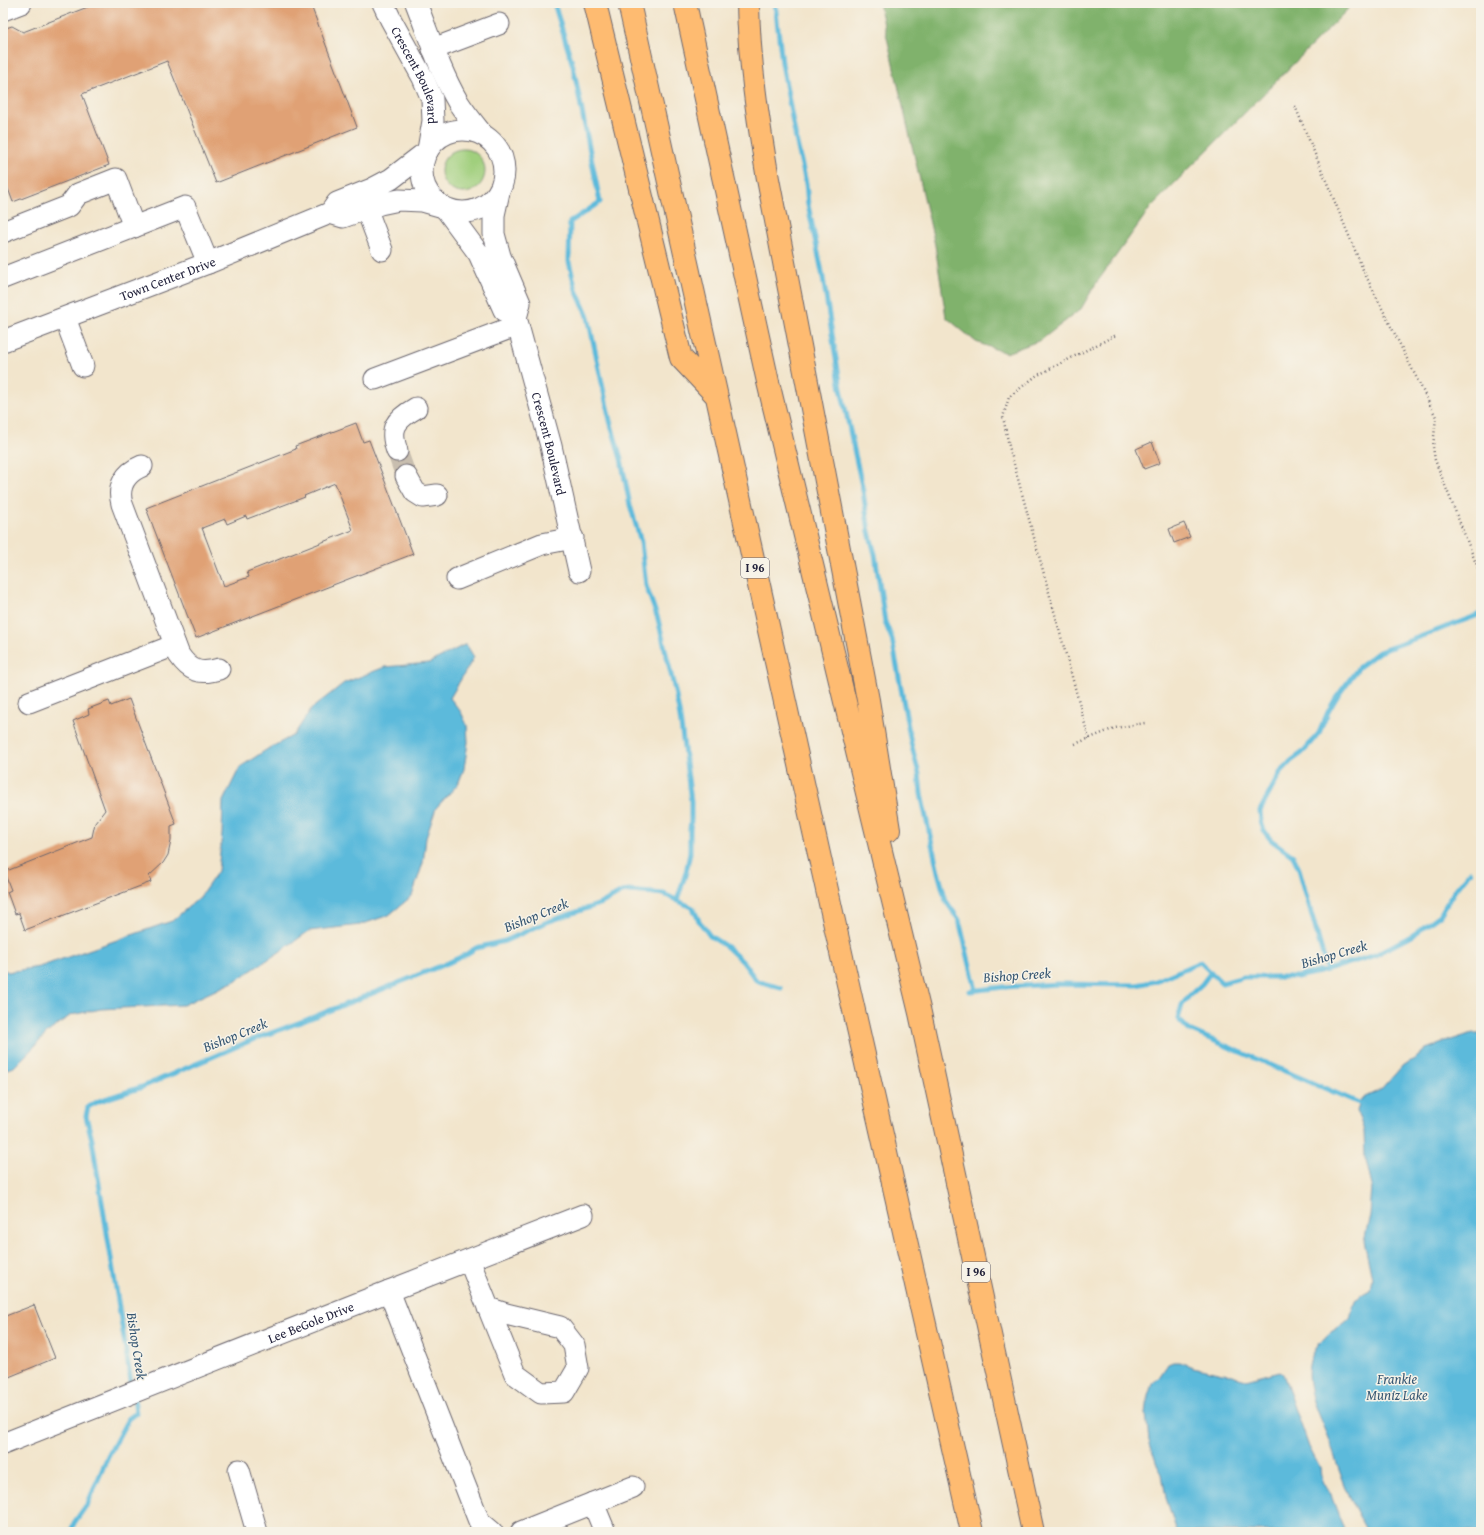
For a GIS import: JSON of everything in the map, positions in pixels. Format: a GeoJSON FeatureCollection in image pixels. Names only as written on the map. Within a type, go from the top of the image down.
{"type":"FeatureCollection","features":[{"type":"Feature","properties":{"kind":"highway"},"geometry":{"type":"LineString","coordinates":[[595,3],[681,358],[716,394]]}},
{"type":"Feature","properties":{"kind":"highway","name":"I 96"},"geometry":{"type":"LineString","coordinates":[[629,3],[972,1532]]}},
{"type":"Feature","properties":{"kind":"highway","name":"I 96"},"geometry":{"type":"LineString","coordinates":[[685,3],[768,382],[920,1013],[1033,1532]]}},
{"type":"Feature","properties":{"kind":"highway"},"geometry":{"type":"LineString","coordinates":[[748,3],[748,35],[755,98],[768,179],[868,700],[920,1013]]}},
{"type":"Feature","properties":{"kind":"street"},"geometry":{"type":"LineString","coordinates":[[3,10],[21,3]]}},
{"type":"Feature","properties":{"kind":"street","name":"Crescent Boulevard"},"geometry":{"type":"LineString","coordinates":[[383,3],[423,78],[432,99],[433,121],[427,151]]}},
{"type":"Feature","properties":{"kind":"street"},"geometry":{"type":"LineString","coordinates":[[416,3],[433,49],[451,90],[459,104],[482,134],[495,145],[503,159],[504,181],[499,192],[491,201],[481,208],[469,212],[457,212],[444,207],[435,201],[428,192],[424,183],[422,173],[423,163],[427,151],[434,142],[452,131],[472,131],[482,134]]}},
{"type":"Feature","properties":{"kind":"street"},"geometry":{"type":"LineString","coordinates":[[433,49],[499,24]]}},
{"type":"Feature","properties":{"kind":"street","name":"Town Center Drive"},"geometry":{"type":"LineString","coordinates":[[3,340],[65,318],[208,263],[330,213],[337,204],[387,181],[400,173],[427,151]]}},
{"type":"Feature","properties":{"kind":"street"},"geometry":{"type":"LineString","coordinates":[[3,232],[69,206],[78,194],[116,179],[134,227]]}},
{"type":"Feature","properties":{"kind":"street","name":"Crescent Boulevard"},"geometry":{"type":"LineString","coordinates":[[499,192],[494,215],[494,234],[500,256],[520,303],[517,322],[551,446],[579,571]]}},
{"type":"Feature","properties":{"kind":"street","name":"Town Center Drive"},"geometry":{"type":"LineString","coordinates":[[330,213],[343,217],[366,208],[389,202],[412,200],[444,207]]}},
{"type":"Feature","properties":{"kind":"street"},"geometry":{"type":"LineString","coordinates":[[3,278],[185,207],[208,263]]}},
{"type":"Feature","properties":{"kind":"street"},"geometry":{"type":"LineString","coordinates":[[375,379],[483,337],[517,322],[504,310],[479,254],[444,207]]}},
{"type":"Feature","properties":{"kind":"street"},"geometry":{"type":"LineString","coordinates":[[366,208],[382,250]]}},
{"type":"Feature","properties":{"kind":"street"},"geometry":{"type":"LineString","coordinates":[[65,318],[83,366]]}},
{"type":"Feature","properties":{"kind":"street"},"geometry":{"type":"LineString","coordinates":[[397,451],[393,440],[393,430],[398,420],[416,408]]}},
{"type":"Feature","properties":{"kind":"street"},"geometry":{"type":"LineString","coordinates":[[142,466],[127,475],[122,485],[120,495],[122,504],[175,645],[185,664],[193,670],[202,672],[219,670]]}},
{"type":"Feature","properties":{"kind":"street"},"geometry":{"type":"LineString","coordinates":[[406,476],[415,492],[423,497],[437,495]]}},
{"type":"Feature","properties":{"kind":"street"},"geometry":{"type":"LineString","coordinates":[[457,579],[542,544],[572,538]]}},
{"type":"Feature","properties":{"kind":"street"},"geometry":{"type":"LineString","coordinates":[[29,702],[175,645]]}},
{"type":"Feature","properties":{"kind":"street","name":"Lee BeGole Drive"},"geometry":{"type":"LineString","coordinates":[[3,1444],[583,1215]]}},
{"type":"Feature","properties":{"kind":"street"},"geometry":{"type":"LineString","coordinates":[[469,1260],[488,1308],[515,1374],[541,1393],[564,1392],[578,1368],[574,1345],[560,1327],[506,1314],[488,1308]]}},
{"type":"Feature","properties":{"kind":"street"},"geometry":{"type":"LineString","coordinates":[[388,1291],[486,1526]]}},
{"type":"Feature","properties":{"kind":"street"},"geometry":{"type":"LineString","coordinates":[[238,1470],[257,1532]]}},
{"type":"Feature","properties":{"kind":"street"},"geometry":{"type":"LineString","coordinates":[[521,1532],[633,1487]]}},
{"type":"Feature","properties":{"kind":"street"},"geometry":{"type":"LineString","coordinates":[[594,1503],[605,1532]]}},
{"type":"Feature","properties":{"kind":"path"},"geometry":{"type":"LineString","coordinates":[[1295,106],[1364,272],[1436,418],[1433,447],[1435,460],[1481,576]]}},
{"type":"Feature","properties":{"kind":"path"},"geometry":{"type":"LineString","coordinates":[[1089,739],[1009,446],[1003,417],[1009,397],[1036,376],[1116,335]]}},
{"type":"Feature","properties":{"kind":"path"},"geometry":{"type":"LineString","coordinates":[[1075,744],[1115,728],[1145,723]]}},
{"type":"Feature","properties":{"kind":"green space"},"geometry":{"type":"Polygon","coordinates":[[[879,3],[1354,3],[1151,207],[1095,285],[1081,309],[1041,340],[1006,353],[976,342],[946,317],[935,245],[879,3]]]}},
{"type":"Feature","properties":{"kind":"green space"},"geometry":{"type":"Polygon","coordinates":[[[463,149],[475,153],[481,159],[485,171],[481,183],[475,189],[463,193],[451,189],[445,183],[441,171],[445,159],[451,153],[463,149]]]}},
{"type":"Feature","properties":{"kind":"water"},"geometry":{"type":"Polygon","coordinates":[[[466,644],[474,657],[450,698],[461,712],[467,725],[468,742],[464,769],[458,784],[436,808],[426,838],[423,863],[412,896],[389,915],[360,925],[309,931],[235,981],[183,1005],[101,1009],[71,1015],[48,1032],[14,1067],[3,1070],[3,969],[8,972],[39,967],[172,921],[200,897],[218,871],[222,834],[223,801],[240,767],[266,750],[294,735],[311,709],[344,683],[385,667],[429,663],[466,644]]]}},
{"type":"Feature","properties":{"kind":"water","name":"Frankie Muniz Lake"},"geometry":{"type":"Polygon","coordinates":[[[1473,1033],[1481,1033],[1481,1532],[1368,1532],[1356,1511],[1347,1490],[1314,1404],[1308,1371],[1311,1357],[1319,1345],[1331,1332],[1349,1319],[1356,1300],[1360,1295],[1370,1289],[1372,1278],[1364,1241],[1370,1215],[1372,1186],[1365,1156],[1364,1131],[1357,1111],[1361,1099],[1382,1089],[1403,1065],[1415,1059],[1426,1049],[1473,1033]]]}},
{"type":"Feature","properties":{"kind":"water"},"geometry":{"type":"Polygon","coordinates":[[[1179,1362],[1193,1367],[1232,1375],[1246,1380],[1280,1371],[1283,1374],[1309,1447],[1320,1468],[1323,1484],[1331,1493],[1345,1532],[1177,1532],[1166,1498],[1162,1474],[1157,1465],[1149,1441],[1146,1414],[1148,1396],[1152,1384],[1160,1376],[1168,1364],[1179,1362]]]}},
{"type":"Feature","properties":{"kind":"building"},"geometry":{"type":"Polygon","coordinates":[[[98,3],[310,3],[357,127],[216,183],[167,61],[82,94],[109,165],[13,202],[3,175],[3,29],[12,26],[23,32],[98,3]]]}},
{"type":"Feature","properties":{"kind":"building"},"geometry":{"type":"Polygon","coordinates":[[[356,423],[363,442],[369,440],[413,554],[196,638],[146,508],[296,449],[295,446],[356,423]],[[335,483],[304,496],[305,497],[247,519],[246,516],[227,524],[225,519],[202,528],[224,586],[249,577],[247,572],[353,530],[335,483]]]}},
{"type":"Feature","properties":{"kind":"building"},"geometry":{"type":"Polygon","coordinates":[[[1152,442],[1160,463],[1144,469],[1136,449],[1152,442]]]}},
{"type":"Feature","properties":{"kind":"building"},"geometry":{"type":"Polygon","coordinates":[[[1184,523],[1190,537],[1174,543],[1169,529],[1184,523]]]}},
{"type":"Feature","properties":{"kind":"building"},"geometry":{"type":"Polygon","coordinates":[[[129,699],[176,824],[171,826],[171,841],[168,855],[163,863],[149,876],[151,882],[25,930],[19,913],[15,914],[7,892],[11,890],[4,872],[92,837],[95,823],[105,810],[73,721],[89,714],[88,709],[109,701],[111,706],[129,699]]]}},
{"type":"Feature","properties":{"kind":"building"},"geometry":{"type":"Polygon","coordinates":[[[34,1305],[55,1358],[9,1377],[3,1360],[3,1317],[34,1305]]]}},
{"type":"Feature","properties":{"kind":"waterway"},"geometry":{"type":"LineString","coordinates":[[554,3],[573,66],[600,202],[570,222],[569,262],[576,290],[588,317],[610,421],[621,459],[630,505],[641,542],[646,586],[658,619],[680,717],[691,801],[691,819],[690,853],[677,901]]}},
{"type":"Feature","properties":{"kind":"waterway"},"geometry":{"type":"LineString","coordinates":[[775,3],[782,63],[806,183],[808,205],[822,272],[841,389],[863,491],[869,532],[875,554],[885,622],[892,639],[911,743],[919,774],[921,794],[938,872],[946,901],[959,920],[976,990]]}},
{"type":"Feature","properties":{"kind":"waterway"},"geometry":{"type":"LineString","coordinates":[[1327,970],[1299,869],[1293,856],[1271,840],[1264,831],[1260,811],[1280,773],[1291,761],[1302,753],[1319,733],[1336,698],[1359,667],[1379,652],[1481,614]]}},
{"type":"Feature","properties":{"kind":"waterway","name":"Bishop Creek"},"geometry":{"type":"LineString","coordinates":[[970,991],[1004,987],[1058,984],[1137,985],[1156,981],[1200,962],[1222,983],[1244,977],[1297,977],[1327,970],[1375,955],[1413,935],[1440,915],[1455,890],[1470,872]]}},
{"type":"Feature","properties":{"kind":"waterway","name":"Bishop Creek"},"geometry":{"type":"LineString","coordinates":[[132,1388],[92,1140],[86,1116],[88,1107],[99,1101],[142,1087],[252,1040],[448,963],[476,948],[505,941],[547,922],[600,904],[622,892],[630,891],[664,894],[693,908],[699,921],[710,936],[727,947],[743,962],[756,980],[781,988]]}},
{"type":"Feature","properties":{"kind":"waterway"},"geometry":{"type":"LineString","coordinates":[[1211,972],[1182,1005],[1178,1019],[1189,1030],[1359,1103]]}},
{"type":"Feature","properties":{"kind":"waterway","name":"Bishop Creek"},"geometry":{"type":"LineString","coordinates":[[71,1532],[74,1523],[88,1503],[108,1456],[128,1419],[136,1413],[134,1398]]}},
{"type":"Feature","properties":{"kind":"tunnel"},"geometry":{"type":"LineString","coordinates":[[397,451],[406,476]]}}]}
